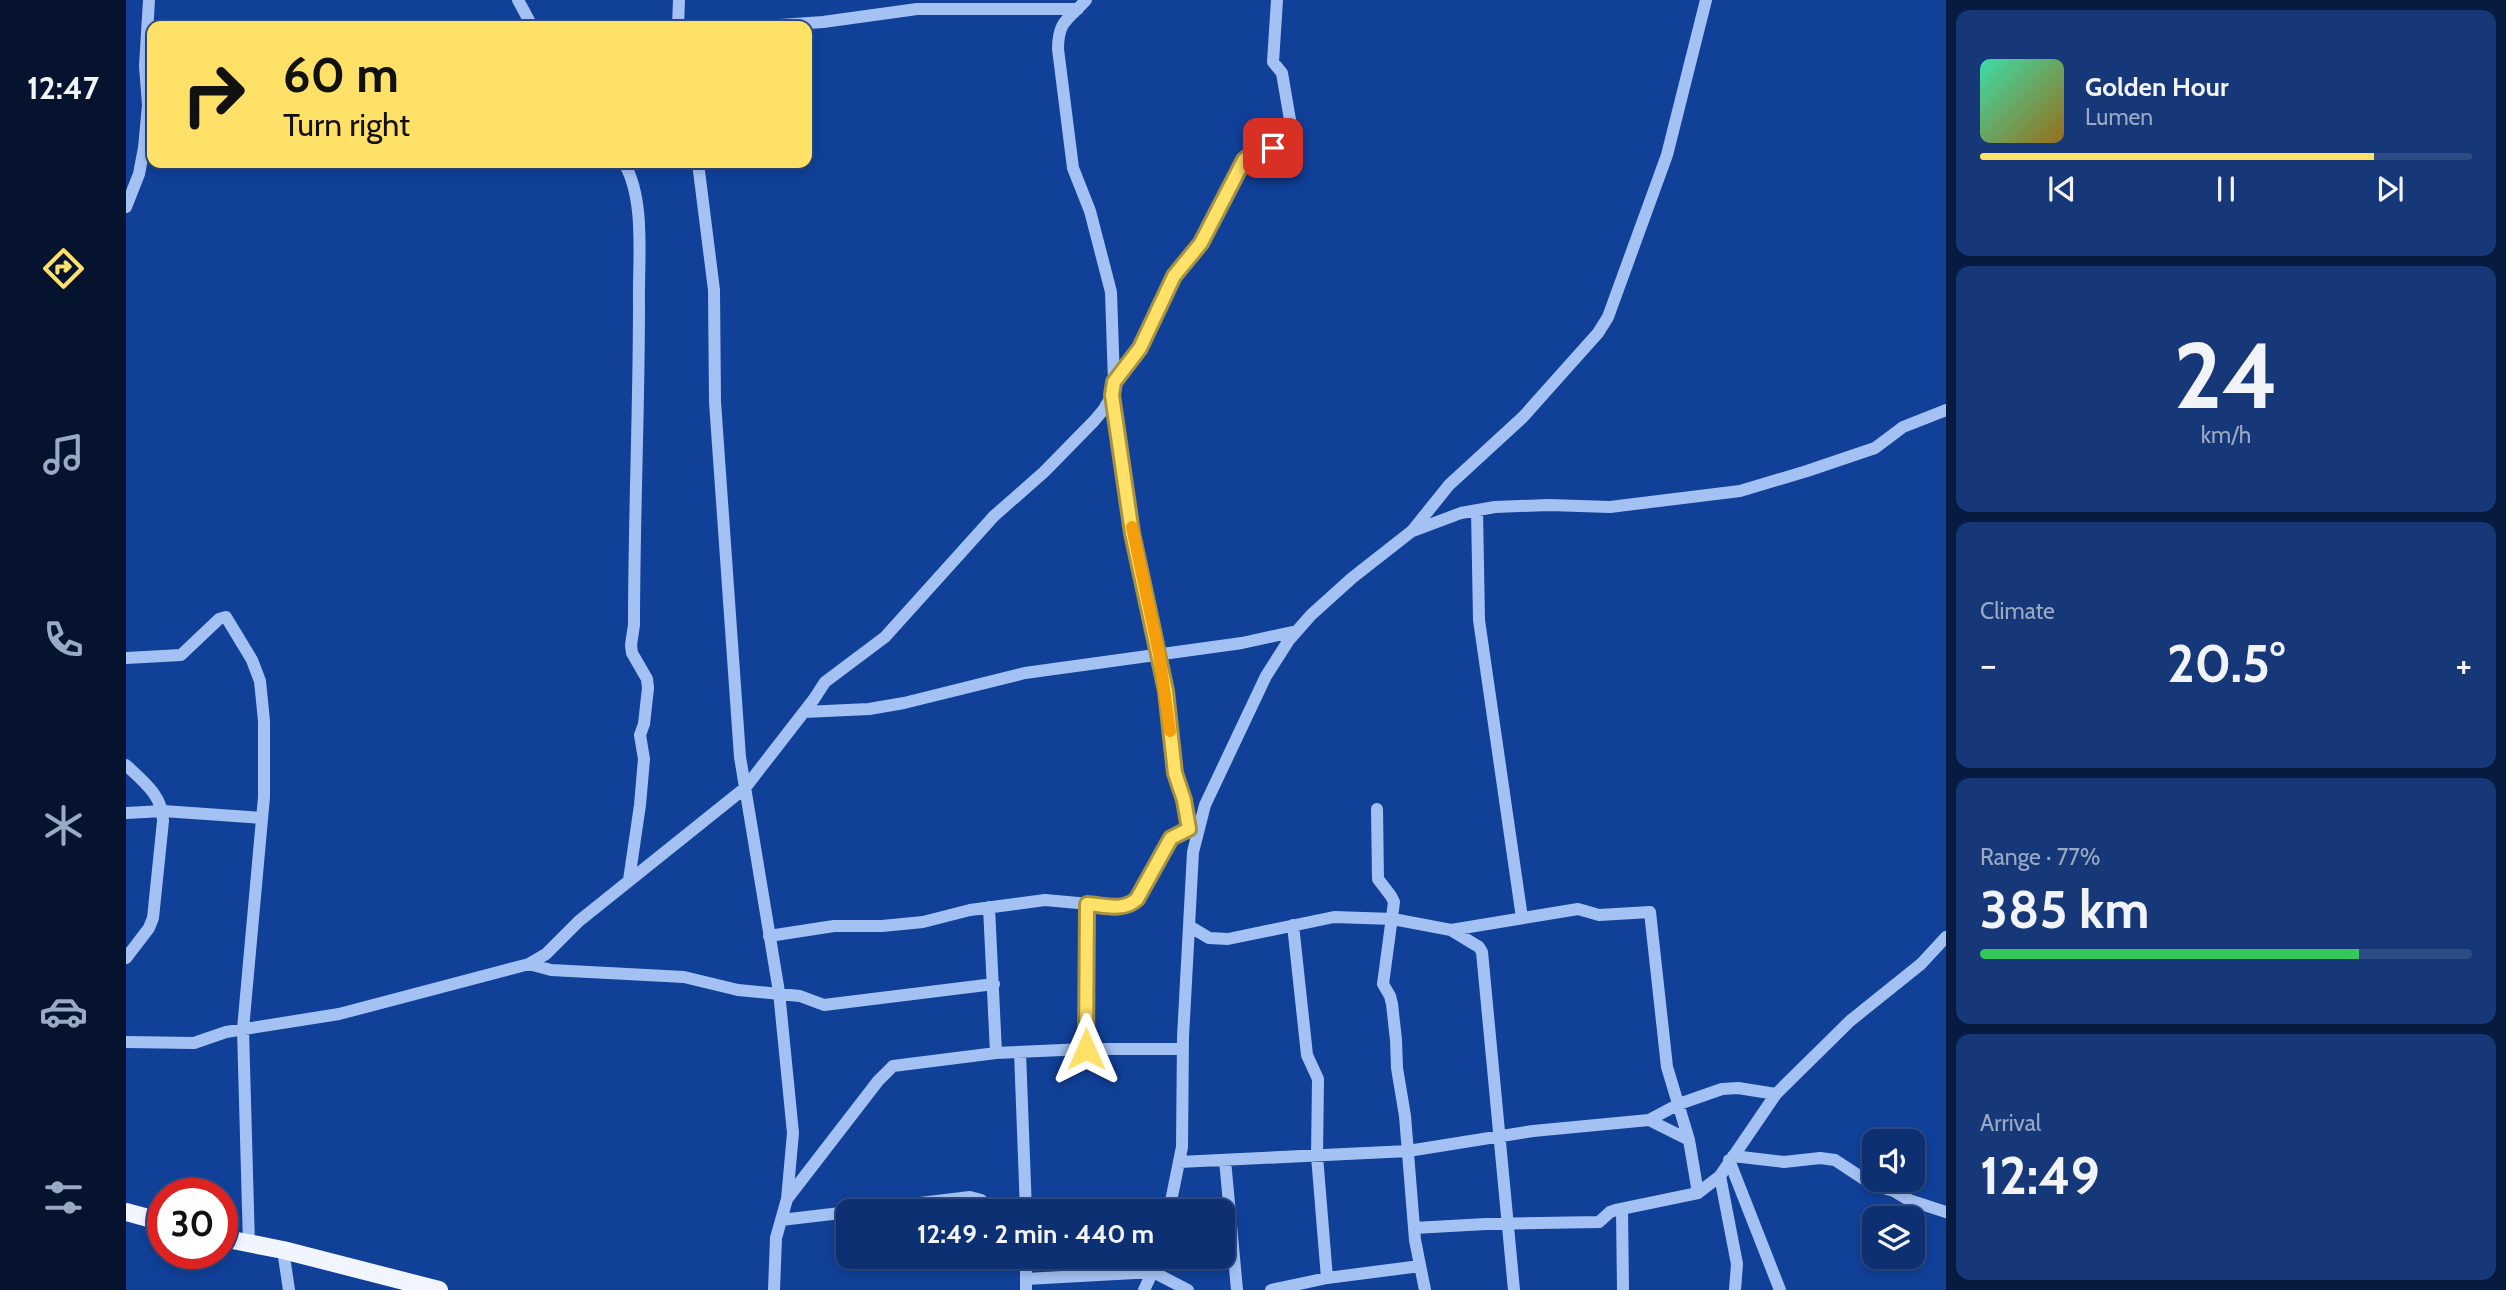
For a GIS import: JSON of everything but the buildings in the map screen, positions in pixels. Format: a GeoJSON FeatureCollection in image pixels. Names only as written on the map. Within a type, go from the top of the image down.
{"type":"FeatureCollection","features":[{"type":"Feature","properties":{"kind":"main road"},"geometry":{"type":"LineString","coordinates":[[126,1212],[147,1218]]}},
{"type":"Feature","properties":{"kind":"main road"},"geometry":{"type":"LineString","coordinates":[[238,1242],[283,1250],[439,1290]]}},
{"type":"Feature","properties":{"kind":"street"},"geometry":{"type":"LineString","coordinates":[[148,21],[149,0]]}},
{"type":"Feature","properties":{"kind":"street"},"geometry":{"type":"LineString","coordinates":[[518,0],[529,21]]}},
{"type":"Feature","properties":{"kind":"street"},"geometry":{"type":"LineString","coordinates":[[678,21],[679,0]]}},
{"type":"Feature","properties":{"kind":"street"},"geometry":{"type":"LineString","coordinates":[[917,9],[929,0]]}},
{"type":"Feature","properties":{"kind":"street"},"geometry":{"type":"LineString","coordinates":[[126,1042],[194,1043],[226,1032],[339,1014],[528,964],[546,954],[579,921],[744,788],[825,682],[885,637],[994,516],[1044,472],[1094,421],[1140,348],[1174,276],[1201,243],[1244,160],[1254,152],[1294,143],[1282,73],[1273,62],[1278,0]]}},
{"type":"Feature","properties":{"kind":"street"},"geometry":{"type":"LineString","coordinates":[[769,936],[834,926],[882,926],[923,922],[989,907],[1045,900],[1123,907],[1137,899],[1171,838],[1194,827],[1266,676],[1297,631],[1352,578],[1412,531],[1449,485],[1523,417],[1598,333],[1608,317],[1667,155],[1706,0]]}},
{"type":"Feature","properties":{"kind":"street"},"geometry":{"type":"LineString","coordinates":[[812,23],[917,9],[1082,4]]}},
{"type":"Feature","properties":{"kind":"street"},"geometry":{"type":"LineString","coordinates":[[1082,4],[1063,23],[1058,49],[1073,168],[1090,211],[1111,292],[1113,388],[1132,533],[1166,691],[1175,773],[1194,827],[1182,1049],[1182,1147],[1171,1199]]}},
{"type":"Feature","properties":{"kind":"street"},"geometry":{"type":"LineString","coordinates":[[147,33],[147,92]]}},
{"type":"Feature","properties":{"kind":"street"},"geometry":{"type":"LineString","coordinates":[[126,207],[139,174],[147,116]]}},
{"type":"Feature","properties":{"kind":"street"},"geometry":{"type":"LineString","coordinates":[[626,168],[635,186],[639,248],[640,369],[634,625],[631,645],[635,660],[648,679],[644,724],[640,735],[644,759],[640,805],[629,880]]}},
{"type":"Feature","properties":{"kind":"street"},"geometry":{"type":"LineString","coordinates":[[699,168],[714,290],[715,402],[729,631],[744,788],[779,992],[793,1132],[787,1199],[776,1238],[774,1290]]}},
{"type":"Feature","properties":{"kind":"street"},"geometry":{"type":"LineString","coordinates":[[1412,531],[1461,513],[1495,507],[1549,505],[1610,508],[1740,491],[1875,448],[1903,427],[1946,410]]}},
{"type":"Feature","properties":{"kind":"street"},"geometry":{"type":"LineString","coordinates":[[1477,510],[1479,620],[1522,918]]}},
{"type":"Feature","properties":{"kind":"street"},"geometry":{"type":"LineString","coordinates":[[126,658],[181,655],[219,619],[226,617],[252,660],[260,681],[264,721],[262,818],[243,1029],[249,1245]]}},
{"type":"Feature","properties":{"kind":"street"},"geometry":{"type":"LineString","coordinates":[[804,712],[881,707],[1026,673],[1242,643],[1297,631]]}},
{"type":"Feature","properties":{"kind":"street"},"geometry":{"type":"LineString","coordinates":[[126,765],[156,795],[163,811],[153,918],[149,928],[126,958]]}},
{"type":"Feature","properties":{"kind":"street"},"geometry":{"type":"LineString","coordinates":[[1377,809],[1378,879],[1394,902],[1383,984],[1392,1004],[1414,1228],[1425,1290]]}},
{"type":"Feature","properties":{"kind":"street"},"geometry":{"type":"LineString","coordinates":[[126,813],[163,811],[262,818]]}},
{"type":"Feature","properties":{"kind":"street"},"geometry":{"type":"LineString","coordinates":[[1086,1049],[1087,904]]}},
{"type":"Feature","properties":{"kind":"street"},"geometry":{"type":"LineString","coordinates":[[989,907],[996,1053]]}},
{"type":"Feature","properties":{"kind":"street"},"geometry":{"type":"LineString","coordinates":[[1189,926],[1209,938],[1228,939],[1334,916],[1393,919],[1451,930],[1578,909],[1600,915],[1648,911],[1651,913],[1667,1067],[1689,1140],[1698,1193]]}},
{"type":"Feature","properties":{"kind":"street"},"geometry":{"type":"LineString","coordinates":[[1293,925],[1307,1055],[1318,1079],[1317,1156],[1327,1278]]}},
{"type":"Feature","properties":{"kind":"street"},"geometry":{"type":"LineString","coordinates":[[1451,930],[1479,947],[1482,952],[1514,1290]]}},
{"type":"Feature","properties":{"kind":"street"},"geometry":{"type":"LineString","coordinates":[[1414,1228],[1599,1222],[1609,1212],[1698,1193],[1720,1176],[1776,1094],[1850,1021],[1921,964],[1946,937]]}},
{"type":"Feature","properties":{"kind":"street"},"geometry":{"type":"LineString","coordinates":[[528,964],[551,970],[684,977],[738,990],[800,996],[824,1005],[994,984]]}},
{"type":"Feature","properties":{"kind":"street"},"geometry":{"type":"LineString","coordinates":[[787,1199],[878,1081],[893,1066],[996,1053],[1182,1049]]}},
{"type":"Feature","properties":{"kind":"street"},"geometry":{"type":"LineString","coordinates":[[1020,1052],[1026,1199]]}},
{"type":"Feature","properties":{"kind":"street"},"geometry":{"type":"LineString","coordinates":[[1179,1162],[1408,1151],[1533,1131],[1649,1120],[1679,1104],[1722,1089],[1738,1088],[1776,1094]]}},
{"type":"Feature","properties":{"kind":"street"},"geometry":{"type":"LineString","coordinates":[[1649,1120],[1689,1140]]}},
{"type":"Feature","properties":{"kind":"street"},"geometry":{"type":"LineString","coordinates":[[1731,1158],[1784,1162],[1820,1157],[1835,1160],[1873,1185],[1946,1212]]}},
{"type":"Feature","properties":{"kind":"street"},"geometry":{"type":"LineString","coordinates":[[1731,1158],[1780,1290]]}},
{"type":"Feature","properties":{"kind":"street"},"geometry":{"type":"LineString","coordinates":[[1225,1160],[1237,1290]]}},
{"type":"Feature","properties":{"kind":"street"},"geometry":{"type":"LineString","coordinates":[[1720,1176],[1737,1264],[1735,1290]]}},
{"type":"Feature","properties":{"kind":"street"},"geometry":{"type":"LineString","coordinates":[[953,1199],[977,1199]]}},
{"type":"Feature","properties":{"kind":"street"},"geometry":{"type":"LineString","coordinates":[[1622,1209],[1623,1290]]}},
{"type":"Feature","properties":{"kind":"street"},"geometry":{"type":"LineString","coordinates":[[781,1220],[836,1213]]}},
{"type":"Feature","properties":{"kind":"street"},"geometry":{"type":"LineString","coordinates":[[283,1250],[289,1290]]}},
{"type":"Feature","properties":{"kind":"street"},"geometry":{"type":"LineString","coordinates":[[1271,1290],[1327,1278],[1419,1266]]}},
{"type":"Feature","properties":{"kind":"street"},"geometry":{"type":"LineString","coordinates":[[1143,1290],[1154,1269]]}},
{"type":"Feature","properties":{"kind":"street"},"geometry":{"type":"LineString","coordinates":[[1026,1284],[1153,1272],[1188,1290]]}},
{"type":"Feature","properties":{"kind":"slow traffic"},"geometry":{"type":"LineString","coordinates":[[1132,527],[1166,691],[1170,731]]}},
{"type":"Feature","properties":{"kind":"route"},"geometry":{"type":"LineString","coordinates":[[1086,1049],[1087,904],[1123,907],[1130,905],[1137,899],[1167,843],[1178,833],[1189,829],[1184,800],[1175,773],[1166,691],[1158,648],[1132,533],[1121,445],[1113,412],[1114,382],[1146,338],[1174,276],[1197,250],[1244,160],[1254,152],[1273,148]]}}]}
